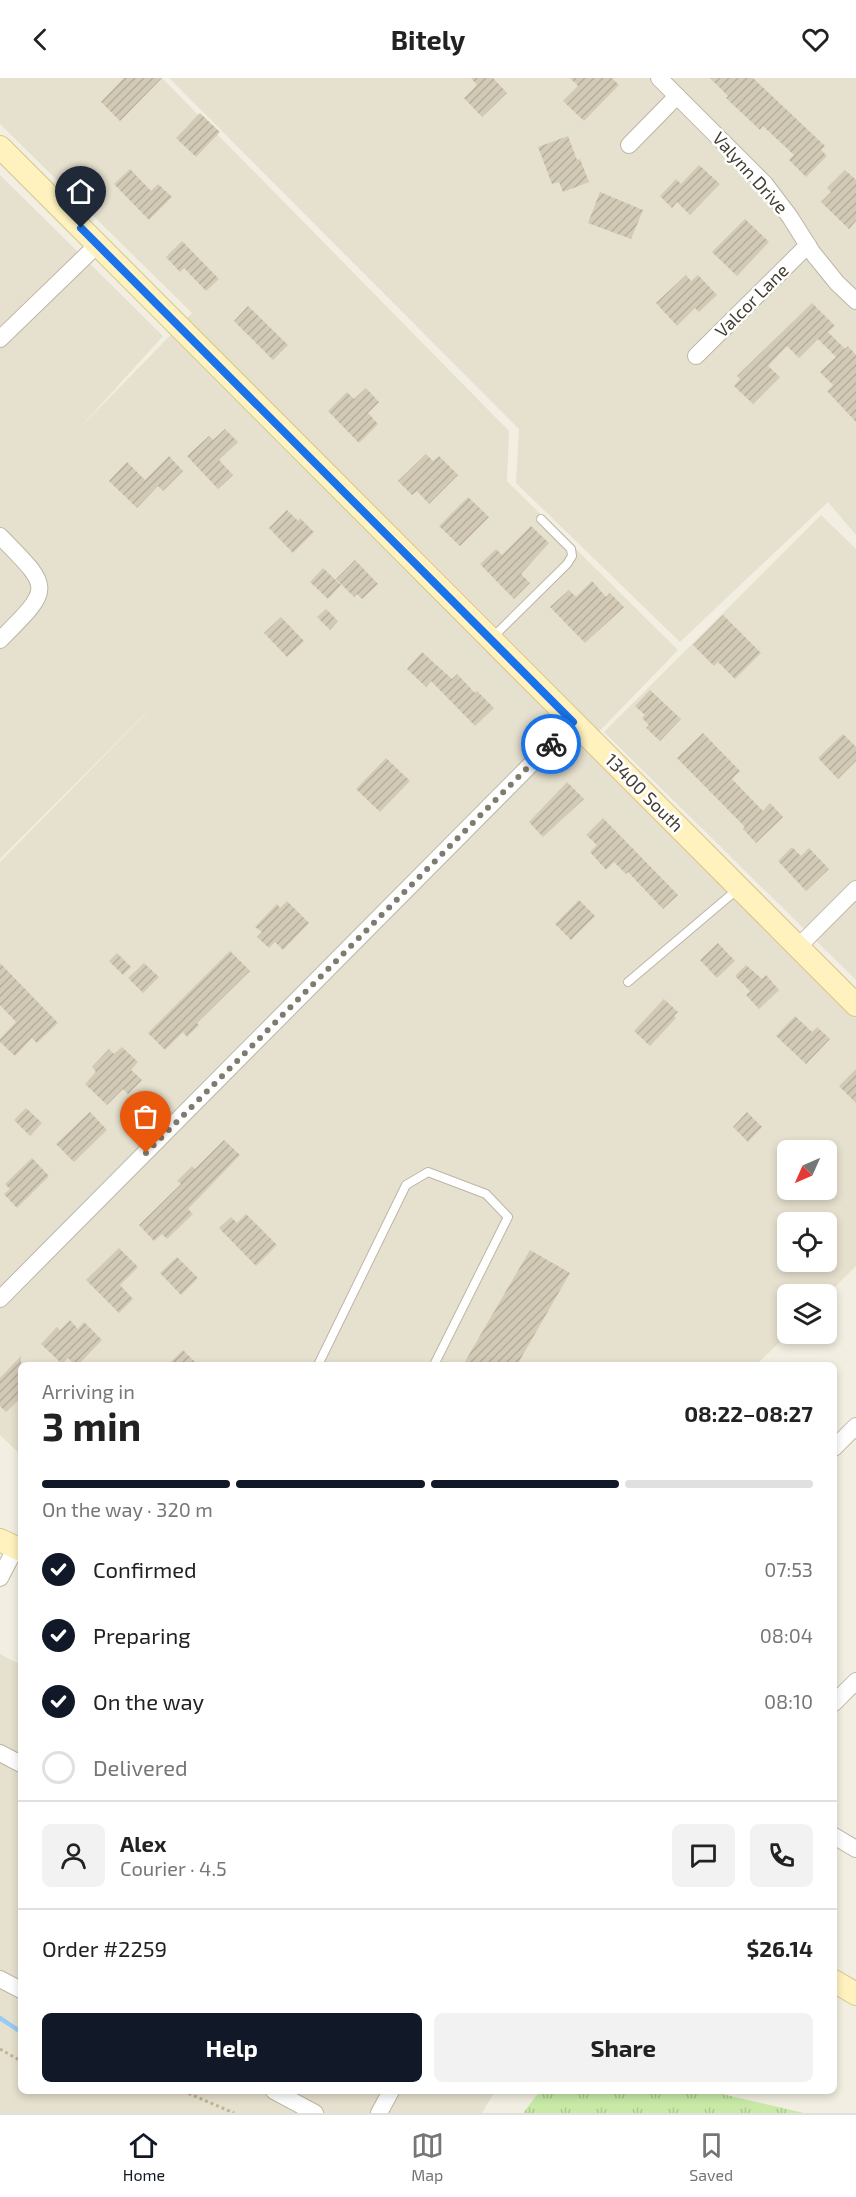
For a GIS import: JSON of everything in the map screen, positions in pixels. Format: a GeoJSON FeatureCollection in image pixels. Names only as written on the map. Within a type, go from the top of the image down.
{"type":"FeatureCollection","features":[{"type":"Feature","properties":{"kind":"street","name":"Valynn Drive"},"geometry":{"type":"LineString","coordinates":[[659,78],[765,184],[831,275],[856,301]]}},
{"type":"Feature","properties":{"kind":"street"},"geometry":{"type":"LineString","coordinates":[[629,145],[677,96]]}},
{"type":"Feature","properties":{"kind":"street","name":"13400 South"},"geometry":{"type":"LineString","coordinates":[[0,147],[856,1005]]}},
{"type":"Feature","properties":{"kind":"street"},"geometry":{"type":"LineString","coordinates":[[0,339],[97,245]]}},
{"type":"Feature","properties":{"kind":"street","name":"Valcor Lane"},"geometry":{"type":"LineString","coordinates":[[696,356],[808,245]]}},
{"type":"Feature","properties":{"kind":"street"},"geometry":{"type":"LineString","coordinates":[[0,536],[33,570],[40,589],[35,603],[0,640]]}},
{"type":"Feature","properties":{"kind":"street"},"geometry":{"type":"LineString","coordinates":[[0,1299],[573,722]]}},
{"type":"Feature","properties":{"kind":"street"},"geometry":{"type":"LineString","coordinates":[[798,947],[856,889]]}},
{"type":"Feature","properties":{"kind":"street"},"geometry":{"type":"LineString","coordinates":[[837,1445],[856,1426]]}},
{"type":"Feature","properties":{"kind":"street"},"geometry":{"type":"LineString","coordinates":[[0,1578],[12,1545]]}},
{"type":"Feature","properties":{"kind":"street"},"geometry":{"type":"LineString","coordinates":[[837,1700],[856,1681]]}},
{"type":"Feature","properties":{"kind":"street"},"geometry":{"type":"LineString","coordinates":[[0,1753],[18,1762]]}},
{"type":"Feature","properties":{"kind":"street"},"geometry":{"type":"LineString","coordinates":[[837,1838],[856,1849]]}},
{"type":"Feature","properties":{"kind":"street"},"geometry":{"type":"LineString","coordinates":[[0,1979],[18,1988]]}},
{"type":"Feature","properties":{"kind":"street"},"geometry":{"type":"LineString","coordinates":[[837,1983],[856,1994]]}},
{"type":"Feature","properties":{"kind":"street"},"geometry":{"type":"LineString","coordinates":[[280,2094],[315,2113]]}},
{"type":"Feature","properties":{"kind":"street"},"geometry":{"type":"LineString","coordinates":[[379,2113],[389,2094]]}},
{"type":"Feature","properties":{"kind":"lane"},"geometry":{"type":"LineString","coordinates":[[490,639],[567,564],[572,556],[571,549],[541,519]]}},
{"type":"Feature","properties":{"kind":"lane"},"geometry":{"type":"LineString","coordinates":[[628,982],[740,888]]}},
{"type":"Feature","properties":{"kind":"lane"},"geometry":{"type":"LineString","coordinates":[[319,1362],[406,1185],[428,1172],[486,1194],[508,1217],[436,1362]]}},
{"type":"Feature","properties":{"kind":"path"},"geometry":{"type":"LineString","coordinates":[[0,2049],[18,2059]]}},
{"type":"Feature","properties":{"kind":"path"},"geometry":{"type":"LineString","coordinates":[[190,2094],[234,2113]]}},
{"type":"Feature","properties":{"kind":"shaded area"},"geometry":{"type":"Polygon","coordinates":[[[0,78],[162,78],[509,431],[507,481],[678,650],[586,745],[856,1018],[856,1266],[837,1285],[777,1284],[778,1344],[759,1362],[18,1362],[18,1452],[0,1435],[0,862],[174,685],[0,859],[0,175],[163,336],[79,429],[192,313],[0,124],[0,78]]]}},
{"type":"Feature","properties":{"kind":"shaded area"},"geometry":{"type":"Polygon","coordinates":[[[169,78],[856,78],[856,535],[828,502],[680,642],[516,483],[519,429],[169,78]]]}},
{"type":"Feature","properties":{"kind":"shaded area"},"geometry":{"type":"Polygon","coordinates":[[[821,515],[856,549],[856,980],[604,732],[821,515]]]}},
{"type":"Feature","properties":{"kind":"shaded area"},"geometry":{"type":"Polygon","coordinates":[[[0,1654],[18,1663],[18,2094],[493,2094],[482,2113],[0,2113],[0,1654]]]}},
{"type":"Feature","properties":{"kind":"green space"},"geometry":{"type":"Polygon","coordinates":[[[538,2094],[722,2094],[804,2113],[523,2113],[538,2094]]]}},
{"type":"Feature","properties":{"kind":"building"},"geometry":{"type":"Polygon","coordinates":[[[124,78],[162,78],[120,121],[101,102],[124,78]]]}},
{"type":"Feature","properties":{"kind":"building"},"geometry":{"type":"Polygon","coordinates":[[[471,78],[493,78],[507,93],[482,117],[464,98],[477,85],[471,78]]]}},
{"type":"Feature","properties":{"kind":"building"},"geometry":{"type":"Polygon","coordinates":[[[570,78],[612,78],[619,85],[584,121],[563,101],[578,86],[570,78]]]}},
{"type":"Feature","properties":{"kind":"building"},"geometry":{"type":"Polygon","coordinates":[[[710,78],[753,78],[825,146],[821,150],[827,156],[806,177],[789,160],[794,155],[763,126],[760,130],[726,98],[728,96],[710,78]]]}},
{"type":"Feature","properties":{"kind":"building"},"geometry":{"type":"Polygon","coordinates":[[[200,113],[220,132],[196,157],[176,138],[200,113]]]}},
{"type":"Feature","properties":{"kind":"building"},"geometry":{"type":"Polygon","coordinates":[[[568,136],[589,182],[563,192],[559,182],[552,184],[538,147],[568,136]]]}},
{"type":"Feature","properties":{"kind":"building"},"geometry":{"type":"Polygon","coordinates":[[[699,165],[720,184],[690,215],[677,202],[672,208],[660,196],[676,179],[681,184],[699,165]]]}},
{"type":"Feature","properties":{"kind":"building"},"geometry":{"type":"Polygon","coordinates":[[[130,169],[151,191],[158,184],[172,197],[149,220],[114,184],[130,169]]]}},
{"type":"Feature","properties":{"kind":"building"},"geometry":{"type":"Polygon","coordinates":[[[845,170],[856,180],[856,221],[849,229],[821,202],[831,192],[827,188],[845,170]]]}},
{"type":"Feature","properties":{"kind":"building"},"geometry":{"type":"Polygon","coordinates":[[[600,192],[643,210],[631,239],[588,223],[600,192]]]}},
{"type":"Feature","properties":{"kind":"building"},"geometry":{"type":"Polygon","coordinates":[[[745,219],[769,242],[737,276],[712,252],[745,219]]]}},
{"type":"Feature","properties":{"kind":"building"},"geometry":{"type":"Polygon","coordinates":[[[182,241],[219,279],[206,291],[184,268],[180,272],[166,257],[182,241]]]}},
{"type":"Feature","properties":{"kind":"building"},"geometry":{"type":"Polygon","coordinates":[[[686,275],[691,281],[698,275],[717,295],[699,312],[695,308],[677,326],[656,303],[686,275]]]}},
{"type":"Feature","properties":{"kind":"building"},"geometry":{"type":"Polygon","coordinates":[[[812,303],[835,326],[828,332],[845,349],[848,346],[856,355],[856,422],[827,391],[833,385],[820,372],[836,357],[818,339],[799,358],[787,346],[768,366],[780,377],[753,404],[734,386],[740,379],[737,376],[812,303]]]}},
{"type":"Feature","properties":{"kind":"building"},"geometry":{"type":"Polygon","coordinates":[[[248,306],[288,345],[273,360],[234,321],[248,306]]]}},
{"type":"Feature","properties":{"kind":"building"},"geometry":{"type":"Polygon","coordinates":[[[366,388],[379,402],[368,413],[378,424],[359,443],[328,411],[347,392],[354,399],[366,388]]]}},
{"type":"Feature","properties":{"kind":"building"},"geometry":{"type":"Polygon","coordinates":[[[225,429],[238,442],[219,460],[233,475],[218,489],[187,456],[209,436],[213,440],[225,429]]]}},
{"type":"Feature","properties":{"kind":"building"},"geometry":{"type":"Polygon","coordinates":[[[426,454],[433,461],[439,456],[458,475],[429,504],[417,491],[412,495],[398,481],[426,454]]]}},
{"type":"Feature","properties":{"kind":"building"},"geometry":{"type":"Polygon","coordinates":[[[169,456],[183,471],[163,491],[158,486],[137,508],[109,481],[127,462],[145,480],[169,456]]]}},
{"type":"Feature","properties":{"kind":"building"},"geometry":{"type":"Polygon","coordinates":[[[468,497],[489,517],[460,546],[439,526],[468,497]]]}},
{"type":"Feature","properties":{"kind":"building"},"geometry":{"type":"Polygon","coordinates":[[[287,510],[298,521],[300,518],[314,532],[293,553],[269,528],[287,510]]]}},
{"type":"Feature","properties":{"kind":"building"},"geometry":{"type":"Polygon","coordinates":[[[531,526],[549,543],[521,574],[530,583],[514,599],[480,564],[496,549],[502,555],[531,526]]]}},
{"type":"Feature","properties":{"kind":"building"},"geometry":{"type":"Polygon","coordinates":[[[355,560],[378,584],[362,599],[357,594],[354,597],[336,579],[355,560]]]}},
{"type":"Feature","properties":{"kind":"building"},"geometry":{"type":"Polygon","coordinates":[[[323,568],[341,585],[328,599],[310,582],[323,568]]]}},
{"type":"Feature","properties":{"kind":"building"},"geometry":{"type":"Polygon","coordinates":[[[592,581],[606,597],[610,593],[624,607],[585,643],[550,607],[569,590],[576,597],[592,581]]]}},
{"type":"Feature","properties":{"kind":"building"},"geometry":{"type":"Polygon","coordinates":[[[326,609],[338,621],[330,630],[317,617],[326,609]]]}},
{"type":"Feature","properties":{"kind":"building"},"geometry":{"type":"Polygon","coordinates":[[[723,615],[761,653],[735,679],[718,662],[714,666],[693,645],[723,615]]]}},
{"type":"Feature","properties":{"kind":"building"},"geometry":{"type":"Polygon","coordinates":[[[281,617],[304,641],[287,657],[264,633],[281,617]]]}},
{"type":"Feature","properties":{"kind":"building"},"geometry":{"type":"Polygon","coordinates":[[[422,652],[452,679],[457,674],[475,693],[477,691],[494,708],[475,726],[431,681],[426,687],[407,669],[422,652]]]}},
{"type":"Feature","properties":{"kind":"building"},"geometry":{"type":"Polygon","coordinates":[[[650,690],[681,719],[660,741],[646,728],[649,725],[642,718],[645,715],[635,706],[650,690]]]}},
{"type":"Feature","properties":{"kind":"building"},"geometry":{"type":"Polygon","coordinates":[[[703,733],[740,771],[732,779],[763,811],[770,803],[783,817],[756,843],[743,829],[745,827],[677,758],[703,733]]]}},
{"type":"Feature","properties":{"kind":"building"},"geometry":{"type":"Polygon","coordinates":[[[843,734],[856,747],[856,761],[838,779],[818,758],[843,734]]]}},
{"type":"Feature","properties":{"kind":"building"},"geometry":{"type":"Polygon","coordinates":[[[386,758],[410,781],[380,812],[356,789],[386,758]]]}},
{"type":"Feature","properties":{"kind":"building"},"geometry":{"type":"Polygon","coordinates":[[[567,782],[584,799],[543,837],[529,822],[567,782]]]}},
{"type":"Feature","properties":{"kind":"building"},"geometry":{"type":"Polygon","coordinates":[[[603,818],[678,895],[663,909],[628,872],[626,874],[614,862],[606,870],[590,852],[597,845],[586,835],[603,818]]]}},
{"type":"Feature","properties":{"kind":"building"},"geometry":{"type":"Polygon","coordinates":[[[792,847],[801,856],[809,848],[829,869],[806,891],[778,861],[792,847]]]}},
{"type":"Feature","properties":{"kind":"building"},"geometry":{"type":"Polygon","coordinates":[[[579,900],[595,916],[571,940],[555,924],[579,900]]]}},
{"type":"Feature","properties":{"kind":"building"},"geometry":{"type":"Polygon","coordinates":[[[287,901],[309,923],[283,950],[275,942],[269,948],[257,937],[262,932],[255,927],[277,904],[280,908],[287,901]]]}},
{"type":"Feature","properties":{"kind":"building"},"geometry":{"type":"Polygon","coordinates":[[[718,943],[735,961],[717,978],[700,960],[718,943]]]}},
{"type":"Feature","properties":{"kind":"building"},"geometry":{"type":"Polygon","coordinates":[[[230,951],[250,971],[197,1023],[199,1025],[187,1037],[183,1032],[165,1050],[148,1033],[230,951]]]}},
{"type":"Feature","properties":{"kind":"building"},"geometry":{"type":"Polygon","coordinates":[[[117,953],[131,967],[123,975],[109,961],[117,953]]]}},
{"type":"Feature","properties":{"kind":"building"},"geometry":{"type":"Polygon","coordinates":[[[0,963],[58,1023],[37,1043],[32,1038],[15,1056],[0,1042],[0,1039],[16,1022],[0,1005],[0,963]]]}},
{"type":"Feature","properties":{"kind":"building"},"geometry":{"type":"Polygon","coordinates":[[[144,963],[159,977],[143,993],[128,978],[144,963]]]}},
{"type":"Feature","properties":{"kind":"building"},"geometry":{"type":"Polygon","coordinates":[[[746,965],[762,979],[766,975],[779,990],[759,1009],[746,995],[750,991],[735,976],[746,965]]]}},
{"type":"Feature","properties":{"kind":"building"},"geometry":{"type":"Polygon","coordinates":[[[664,999],[678,1012],[674,1016],[676,1018],[650,1046],[634,1031],[664,999]]]}},
{"type":"Feature","properties":{"kind":"building"},"geometry":{"type":"Polygon","coordinates":[[[795,1016],[812,1032],[817,1027],[830,1039],[806,1064],[776,1036],[795,1016]]]}},
{"type":"Feature","properties":{"kind":"building"},"geometry":{"type":"Polygon","coordinates":[[[122,1047],[138,1062],[131,1070],[142,1080],[128,1094],[123,1089],[107,1105],[85,1084],[96,1072],[92,1067],[109,1049],[114,1054],[122,1047]]]}},
{"type":"Feature","properties":{"kind":"building"},"geometry":{"type":"Polygon","coordinates":[[[856,1069],[856,1103],[839,1086],[856,1069]]]}},
{"type":"Feature","properties":{"kind":"building"},"geometry":{"type":"Polygon","coordinates":[[[26,1108],[42,1123],[30,1136],[14,1120],[26,1108]]]}},
{"type":"Feature","properties":{"kind":"building"},"geometry":{"type":"Polygon","coordinates":[[[90,1112],[107,1130],[74,1162],[56,1144],[90,1112]]]}},
{"type":"Feature","properties":{"kind":"building"},"geometry":{"type":"Polygon","coordinates":[[[747,1112],[762,1127],[748,1142],[733,1127],[747,1112]]]}},
{"type":"Feature","properties":{"kind":"building"},"geometry":{"type":"Polygon","coordinates":[[[224,1140],[240,1155],[188,1209],[193,1214],[167,1239],[162,1234],[154,1241],[139,1225],[181,1184],[177,1181],[192,1166],[195,1169],[224,1140]]]}},
{"type":"Feature","properties":{"kind":"building"},"geometry":{"type":"Polygon","coordinates":[[[32,1158],[49,1176],[17,1208],[4,1194],[10,1189],[5,1184],[32,1158]]]}},
{"type":"Feature","properties":{"kind":"building"},"geometry":{"type":"Polygon","coordinates":[[[246,1214],[277,1245],[256,1266],[219,1228],[231,1217],[237,1223],[246,1214]]]}},
{"type":"Feature","properties":{"kind":"building"},"geometry":{"type":"Polygon","coordinates":[[[119,1248],[138,1267],[120,1285],[133,1299],[119,1313],[86,1280],[119,1248]]]}},
{"type":"Feature","properties":{"kind":"building"},"geometry":{"type":"Polygon","coordinates":[[[530,1250],[570,1273],[519,1362],[465,1362],[530,1250]]]}},
{"type":"Feature","properties":{"kind":"building"},"geometry":{"type":"Polygon","coordinates":[[[177,1257],[198,1278],[181,1295],[160,1273],[177,1257]]]}},
{"type":"Feature","properties":{"kind":"building"},"geometry":{"type":"Polygon","coordinates":[[[70,1320],[78,1329],[84,1322],[102,1340],[81,1362],[72,1362],[68,1358],[64,1362],[60,1362],[41,1344],[57,1327],[60,1330],[70,1320]]]}},
{"type":"Feature","properties":{"kind":"building"},"geometry":{"type":"Polygon","coordinates":[[[183,1350],[195,1362],[171,1362],[183,1350]]]}},
{"type":"Feature","properties":{"kind":"building"},"geometry":{"type":"Polygon","coordinates":[[[21,1356],[21,1362],[18,1362],[18,1400],[6,1412],[0,1406],[0,1378],[21,1356]]]}},
{"type":"Feature","properties":{"kind":"waterway"},"geometry":{"type":"LineString","coordinates":[[0,2018],[18,2030]]}},
{"type":"Feature","properties":{"kind":"way so far"},"geometry":{"type":"LineString","coordinates":[[146,1153],[551,744]]}},
{"type":"Feature","properties":{"kind":"route"},"geometry":{"type":"LineString","coordinates":[[81,228],[573,722],[551,744]]}}]}
